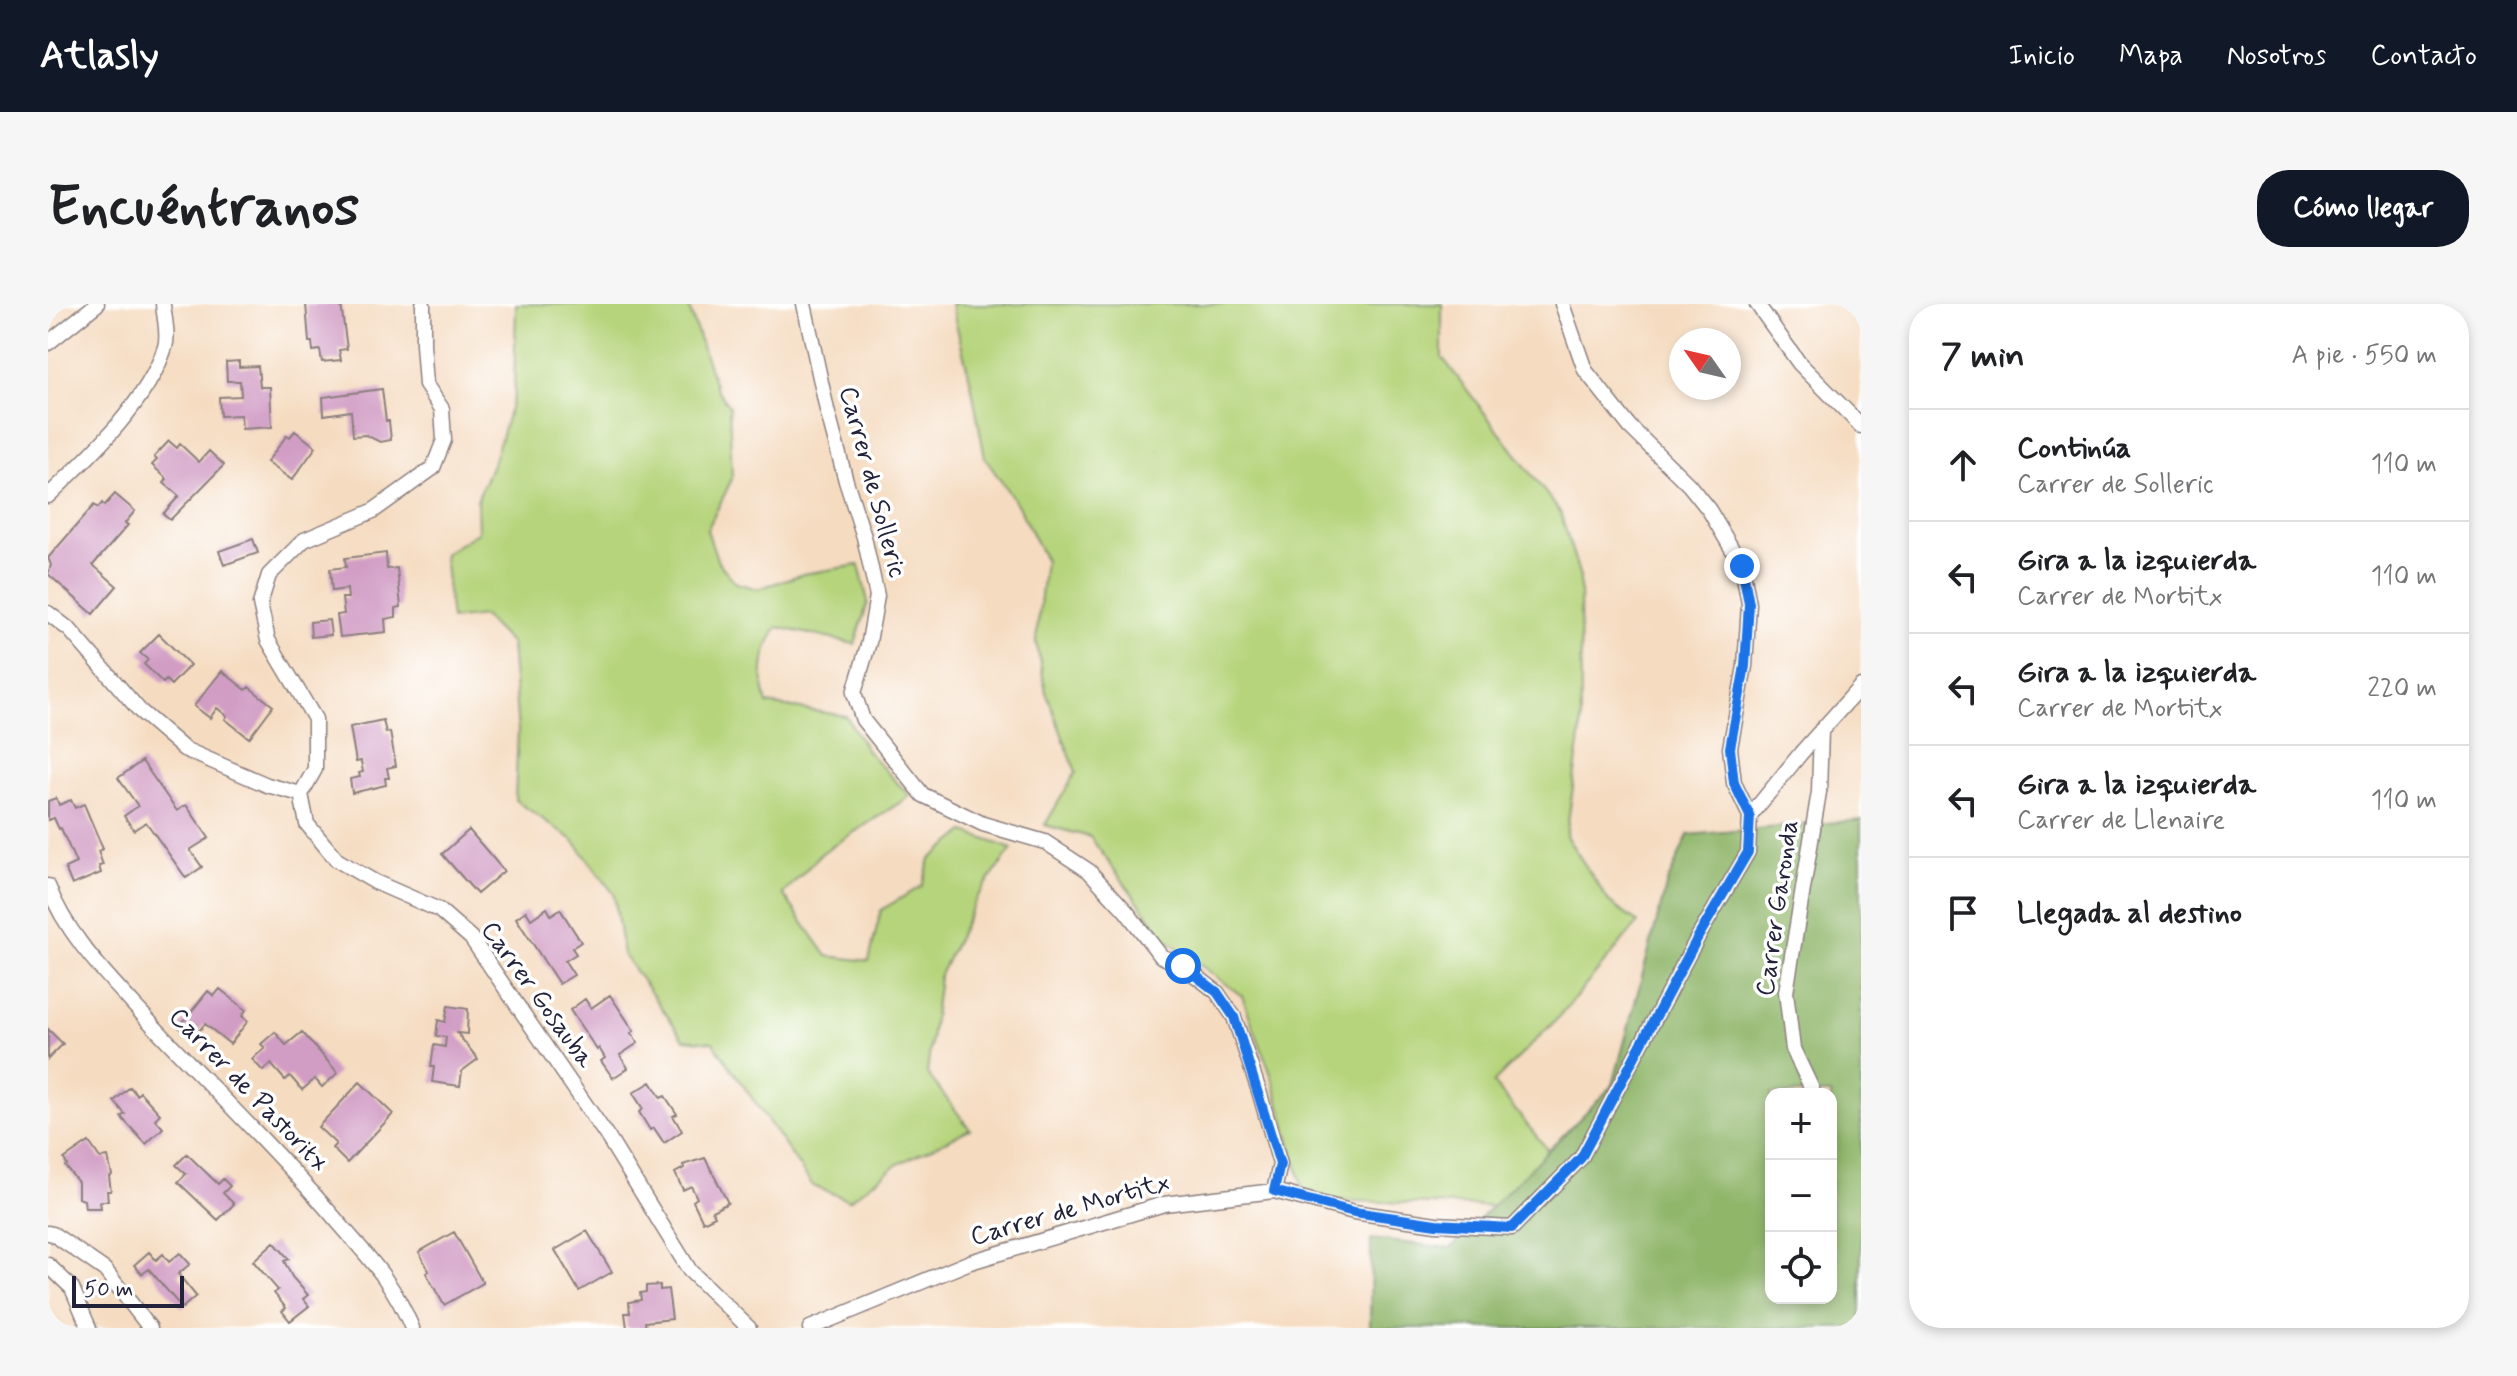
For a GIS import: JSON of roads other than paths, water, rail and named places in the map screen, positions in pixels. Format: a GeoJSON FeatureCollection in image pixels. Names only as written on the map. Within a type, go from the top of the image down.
{"type":"FeatureCollection","features":[{"type":"Feature","properties":{"kind":"street"},"geometry":{"type":"LineString","coordinates":[[48,343],[97,304]]}},
{"type":"Feature","properties":{"kind":"street"},"geometry":{"type":"LineString","coordinates":[[48,496],[100,446],[149,383],[167,344],[163,304]]}},
{"type":"Feature","properties":{"kind":"street"},"geometry":{"type":"LineString","coordinates":[[48,613],[70,630],[140,711],[184,749],[267,785],[301,794],[315,769],[315,719],[268,640],[260,604],[269,575],[304,540],[373,511],[433,468],[444,440],[442,409],[426,385],[423,304]]}},
{"type":"Feature","properties":{"kind":"street","name":"Carrer de Solleric"},"geometry":{"type":"LineString","coordinates":[[804,304],[827,410],[864,537],[877,596],[869,642],[854,693],[863,720],[923,795],[983,824],[1045,842],[1089,871],[1161,956],[1183,966],[1217,992],[1234,1017],[1280,1164],[1274,1191]]}},
{"type":"Feature","properties":{"kind":"street"},"geometry":{"type":"LineString","coordinates":[[1562,304],[1585,370],[1630,427],[1696,493],[1742,566],[1749,604],[1745,666],[1730,748],[1734,783],[1750,816],[1861,686]]}},
{"type":"Feature","properties":{"kind":"street"},"geometry":{"type":"LineString","coordinates":[[1757,304],[1799,363],[1861,426]]}},
{"type":"Feature","properties":{"kind":"street","name":"Carrer Garonda"},"geometry":{"type":"LineString","coordinates":[[1812,1088],[1793,1049],[1786,992],[1819,792],[1821,730]]}},
{"type":"Feature","properties":{"kind":"street","name":"Carrer Gosauba"},"geometry":{"type":"LineString","coordinates":[[301,794],[307,824],[337,860],[375,882],[439,910],[471,938],[607,1136],[690,1271],[749,1328]]}},
{"type":"Feature","properties":{"kind":"street","name":"Carrer de Mortitx"},"geometry":{"type":"LineString","coordinates":[[810,1328],[970,1262],[1164,1204],[1274,1191],[1354,1212],[1436,1224],[1512,1228],[1581,1158],[1698,937],[1748,852],[1750,816]]}},
{"type":"Feature","properties":{"kind":"street","name":"Carrer de Pastoritx"},"geometry":{"type":"LineString","coordinates":[[48,886],[56,906],[98,965],[188,1064],[261,1137],[384,1274],[412,1328]]}},
{"type":"Feature","properties":{"kind":"street"},"geometry":{"type":"LineString","coordinates":[[48,1233],[105,1270],[150,1328]]}},
{"type":"Feature","properties":{"kind":"street"},"geometry":{"type":"LineString","coordinates":[[48,1265],[72,1288],[89,1328]]}}]}
